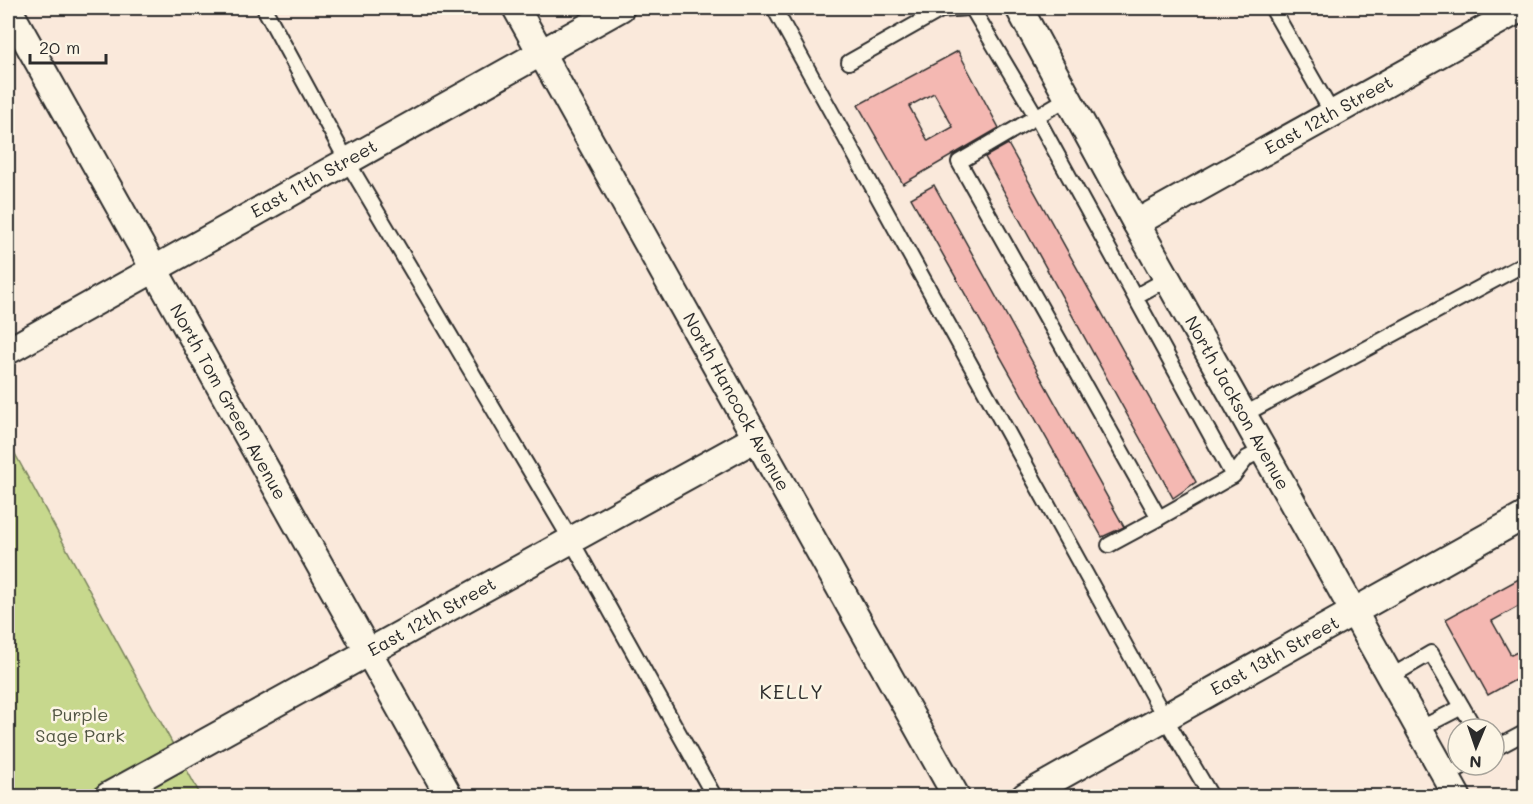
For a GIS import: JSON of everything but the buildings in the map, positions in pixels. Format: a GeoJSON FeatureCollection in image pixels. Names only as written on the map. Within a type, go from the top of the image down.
{"type":"FeatureCollection","features":[{"type":"Feature","properties":{"kind":"street","name":"North Tom Green Avenue"},"geometry":{"type":"LineString","coordinates":[[8,8],[449,796]]}},
{"type":"Feature","properties":{"kind":"street","name":"North Hancock Avenue"},"geometry":{"type":"LineString","coordinates":[[516,8],[956,796]]}},
{"type":"Feature","properties":{"kind":"street","name":"East 11th Street"},"geometry":{"type":"LineString","coordinates":[[8,351],[621,8]]}},
{"type":"Feature","properties":{"kind":"street","name":"North Jackson Avenue"},"geometry":{"type":"LineString","coordinates":[[1019,8],[1167,279],[1419,729],[1456,779]]}},
{"type":"Feature","properties":{"kind":"street","name":"East 12th Street"},"geometry":{"type":"LineString","coordinates":[[1136,223],[1522,8]]}},
{"type":"Feature","properties":{"kind":"street","name":"East 12th Street"},"geometry":{"type":"LineString","coordinates":[[108,796],[756,438]]}},
{"type":"Feature","properties":{"kind":"street","name":"East 13th Street"},"geometry":{"type":"LineString","coordinates":[[1025,796],[1526,515]]}},
{"type":"Feature","properties":{"kind":"lane"},"geometry":{"type":"LineString","coordinates":[[264,8],[347,160],[571,540],[714,796]]}},
{"type":"Feature","properties":{"kind":"lane"},"geometry":{"type":"LineString","coordinates":[[774,8],[1165,718],[1212,796]]}},
{"type":"Feature","properties":{"kind":"lane"},"geometry":{"type":"LineString","coordinates":[[849,62],[941,10],[971,8],[1036,116],[1233,476]]}},
{"type":"Feature","properties":{"kind":"lane"},"geometry":{"type":"LineString","coordinates":[[1272,8],[1332,114]]}},
{"type":"Feature","properties":{"kind":"lane"},"geometry":{"type":"LineString","coordinates":[[1068,98],[959,162],[1159,518]]}},
{"type":"Feature","properties":{"kind":"lane"},"geometry":{"type":"LineString","coordinates":[[1243,415],[1526,263]]}},
{"type":"Feature","properties":{"kind":"lane"},"geometry":{"type":"LineString","coordinates":[[1136,296],[1167,279]]}},
{"type":"Feature","properties":{"kind":"lane"},"geometry":{"type":"LineString","coordinates":[[1109,545],[1233,476],[1247,458],[1263,450]]}},
{"type":"Feature","properties":{"kind":"lane"},"geometry":{"type":"LineString","coordinates":[[1390,677],[1431,653],[1468,717]]}},
{"type":"Feature","properties":{"kind":"lane"},"geometry":{"type":"LineString","coordinates":[[1419,729],[1462,707]]}},
{"type":"Feature","properties":{"kind":"lane"},"geometry":{"type":"LineString","coordinates":[[1506,743],[1526,732]]}},
{"type":"Feature","properties":{"kind":"green space","name":"Purple Sage Park"},"geometry":{"type":"Polygon","coordinates":[[[8,441],[201,796],[8,796],[8,441]]]}},
{"type":"Feature","properties":{"kind":"district","name":"KELLY"},"geometry":{"type":"Point","coordinates":[792,692]}}]}
